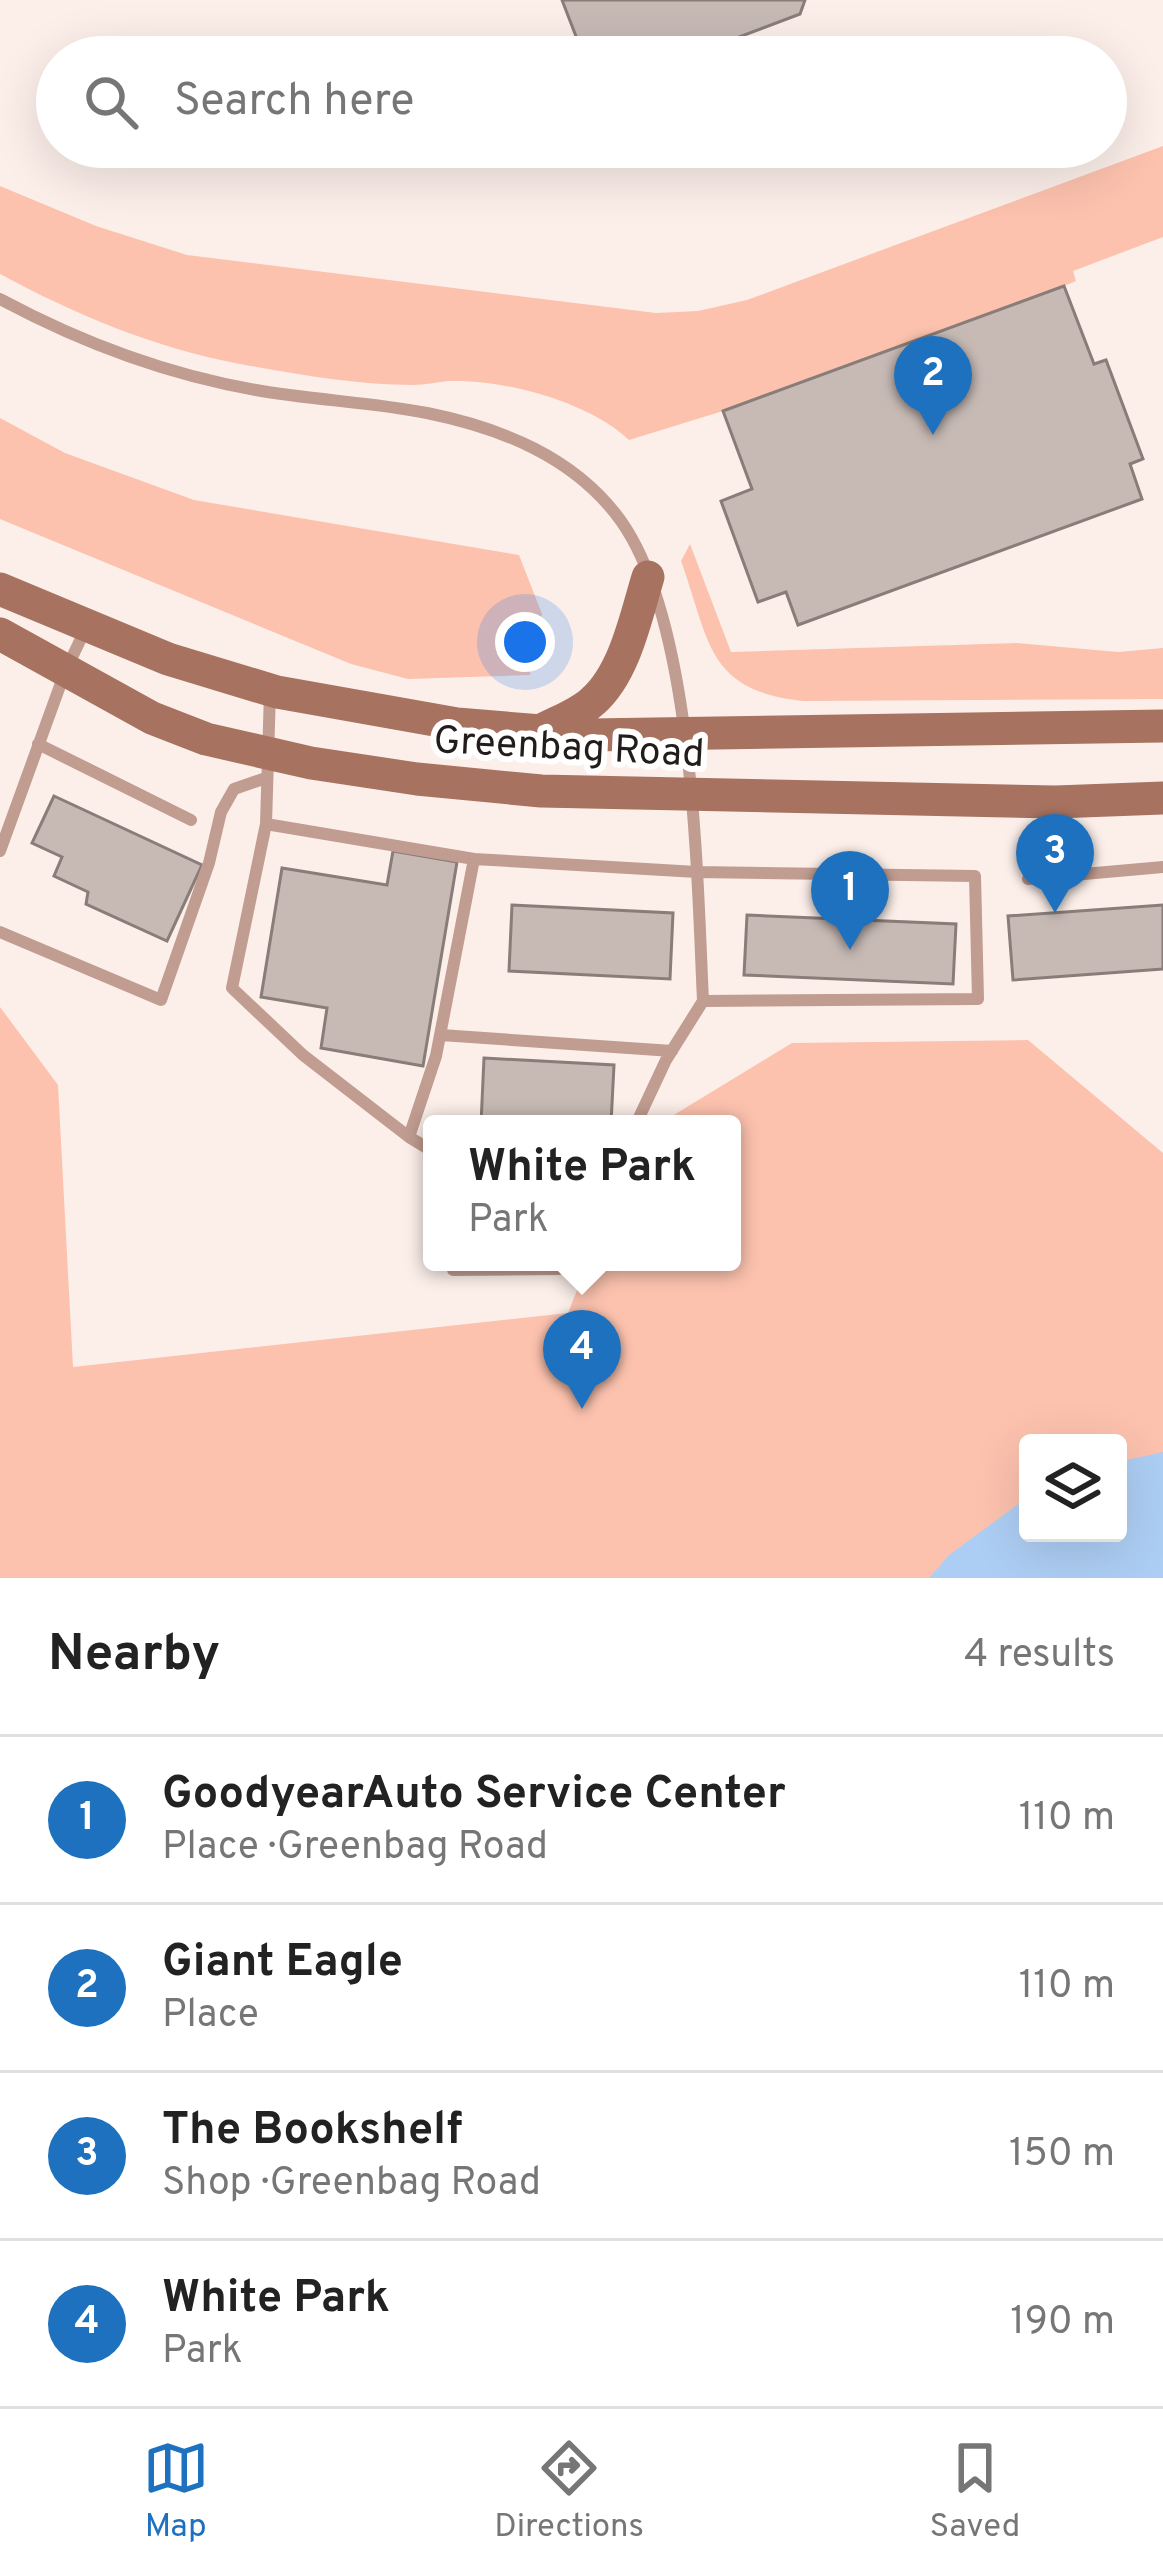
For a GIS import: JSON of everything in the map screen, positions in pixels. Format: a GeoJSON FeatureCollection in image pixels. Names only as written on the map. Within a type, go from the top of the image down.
{"type":"FeatureCollection","features":[{"type":"Feature","properties":{"kind":"main road"},"geometry":{"type":"LineString","coordinates":[[538,732],[588,706],[605,689],[627,643],[648,577]]}},
{"type":"Feature","properties":{"kind":"main road","name":"Greenbag Road"},"geometry":{"type":"LineString","coordinates":[[0,589],[168,659],[270,689],[404,716],[538,732],[1163,727]]}},
{"type":"Feature","properties":{"kind":"main road","name":"Greenbag Road"},"geometry":{"type":"LineString","coordinates":[[0,634],[152,718],[266,766],[541,791],[1056,802],[1163,798]]}},
{"type":"Feature","properties":{"kind":"lane"},"geometry":{"type":"LineString","coordinates":[[0,299],[111,353],[185,376],[259,391],[424,412],[503,431],[571,469],[621,521],[657,595],[683,734],[697,872],[703,1001],[640,1115]]}},
{"type":"Feature","properties":{"kind":"lane"},"geometry":{"type":"LineString","coordinates":[[0,850],[87,625]]}},
{"type":"Feature","properties":{"kind":"lane"},"geometry":{"type":"LineString","coordinates":[[270,689],[266,824],[232,988],[303,1055],[423,1146]]}},
{"type":"Feature","properties":{"kind":"lane"},"geometry":{"type":"LineString","coordinates":[[38,745],[190,820]]}},
{"type":"Feature","properties":{"kind":"lane"},"geometry":{"type":"LineString","coordinates":[[0,932],[161,1000],[209,863],[220,812],[234,789],[266,766]]}},
{"type":"Feature","properties":{"kind":"lane"},"geometry":{"type":"LineString","coordinates":[[266,824],[474,859],[697,872],[976,876],[978,999],[703,1001]]}},
{"type":"Feature","properties":{"kind":"lane"},"geometry":{"type":"LineString","coordinates":[[409,1137],[441,1035],[474,859]]}},
{"type":"Feature","properties":{"kind":"lane"},"geometry":{"type":"LineString","coordinates":[[1028,879],[1163,867]]}},
{"type":"Feature","properties":{"kind":"lane"},"geometry":{"type":"LineString","coordinates":[[441,1035],[672,1051]]}},
{"type":"Feature","properties":{"kind":"shaded area"},"geometry":{"type":"Polygon","coordinates":[[[1163,146],[1163,237],[1073,271],[1076,281],[1064,286],[723,411],[629,440],[592,414],[520,389],[471,381],[413,385],[348,381],[177,349],[58,303],[0,274],[0,186],[96,226],[187,255],[656,313],[698,311],[747,300],[1104,168],[1127,168],[1127,159],[1163,146]]]}},
{"type":"Feature","properties":{"kind":"shaded area"},"geometry":{"type":"Polygon","coordinates":[[[0,418],[65,453],[194,500],[519,555],[542,614],[530,675],[408,679],[351,664],[0,519],[0,418]]]}},
{"type":"Feature","properties":{"kind":"shaded area"},"geometry":{"type":"Polygon","coordinates":[[[690,544],[731,652],[1017,643],[1118,652],[1163,648],[1163,699],[804,701],[772,695],[748,686],[717,657],[681,561],[690,544]]]}},
{"type":"Feature","properties":{"kind":"shaded area"},"geometry":{"type":"Polygon","coordinates":[[[0,1007],[58,1085],[73,1367],[568,1313],[584,1271],[741,1271],[741,1115],[674,1115],[792,1043],[1028,1040],[1163,1153],[1163,1578],[0,1578],[0,1007]]]}},
{"type":"Feature","properties":{"kind":"water"},"geometry":{"type":"Polygon","coordinates":[[[1163,1452],[1163,1578],[929,1578],[949,1555],[1019,1504],[1019,1542],[1127,1542],[1127,1460],[1163,1452]]]}},
{"type":"Feature","properties":{"kind":"building"},"geometry":{"type":"Polygon","coordinates":[[[562,0],[805,0],[800,14],[742,36],[576,36],[562,0]]]}},
{"type":"Feature","properties":{"kind":"building"},"geometry":{"type":"Polygon","coordinates":[[[1064,286],[1094,364],[1106,360],[1143,459],[1130,464],[1142,499],[798,625],[786,592],[758,602],[721,501],[752,489],[723,411],[1064,286]]]}},
{"type":"Feature","properties":{"kind":"building"},"geometry":{"type":"Polygon","coordinates":[[[54,796],[202,865],[167,941],[86,904],[88,892],[54,876],[62,857],[32,843],[54,796]]]}},
{"type":"Feature","properties":{"kind":"building"},"geometry":{"type":"Polygon","coordinates":[[[393,851],[457,862],[423,1066],[321,1048],[327,1008],[261,997],[282,868],[387,885],[393,851]]]}},
{"type":"Feature","properties":{"kind":"building"},"geometry":{"type":"Polygon","coordinates":[[[512,905],[673,913],[670,979],[509,971],[512,905]]]}},
{"type":"Feature","properties":{"kind":"building"},"geometry":{"type":"Polygon","coordinates":[[[1163,905],[1163,969],[1013,980],[1008,916],[1163,905]]]}},
{"type":"Feature","properties":{"kind":"building"},"geometry":{"type":"Polygon","coordinates":[[[747,915],[956,924],[953,984],[744,975],[747,915]]]}},
{"type":"Feature","properties":{"kind":"building"},"geometry":{"type":"Polygon","coordinates":[[[484,1058],[614,1065],[611,1115],[481,1115],[484,1058]]]}},
{"type":"Feature","properties":{"kind":"place","name":"Giant Eagle"},"geometry":{"type":"Point","coordinates":[933,435]}},
{"type":"Feature","properties":{"kind":"place","name":"The Bookshelf"},"geometry":{"type":"Point","coordinates":[1055,913]}},
{"type":"Feature","properties":{"kind":"place","name":"GoodyearAuto Service Center"},"geometry":{"type":"Point","coordinates":[850,950]}},
{"type":"Feature","properties":{"kind":"place","name":"White Park"},"geometry":{"type":"Point","coordinates":[582,1409]}}]}
